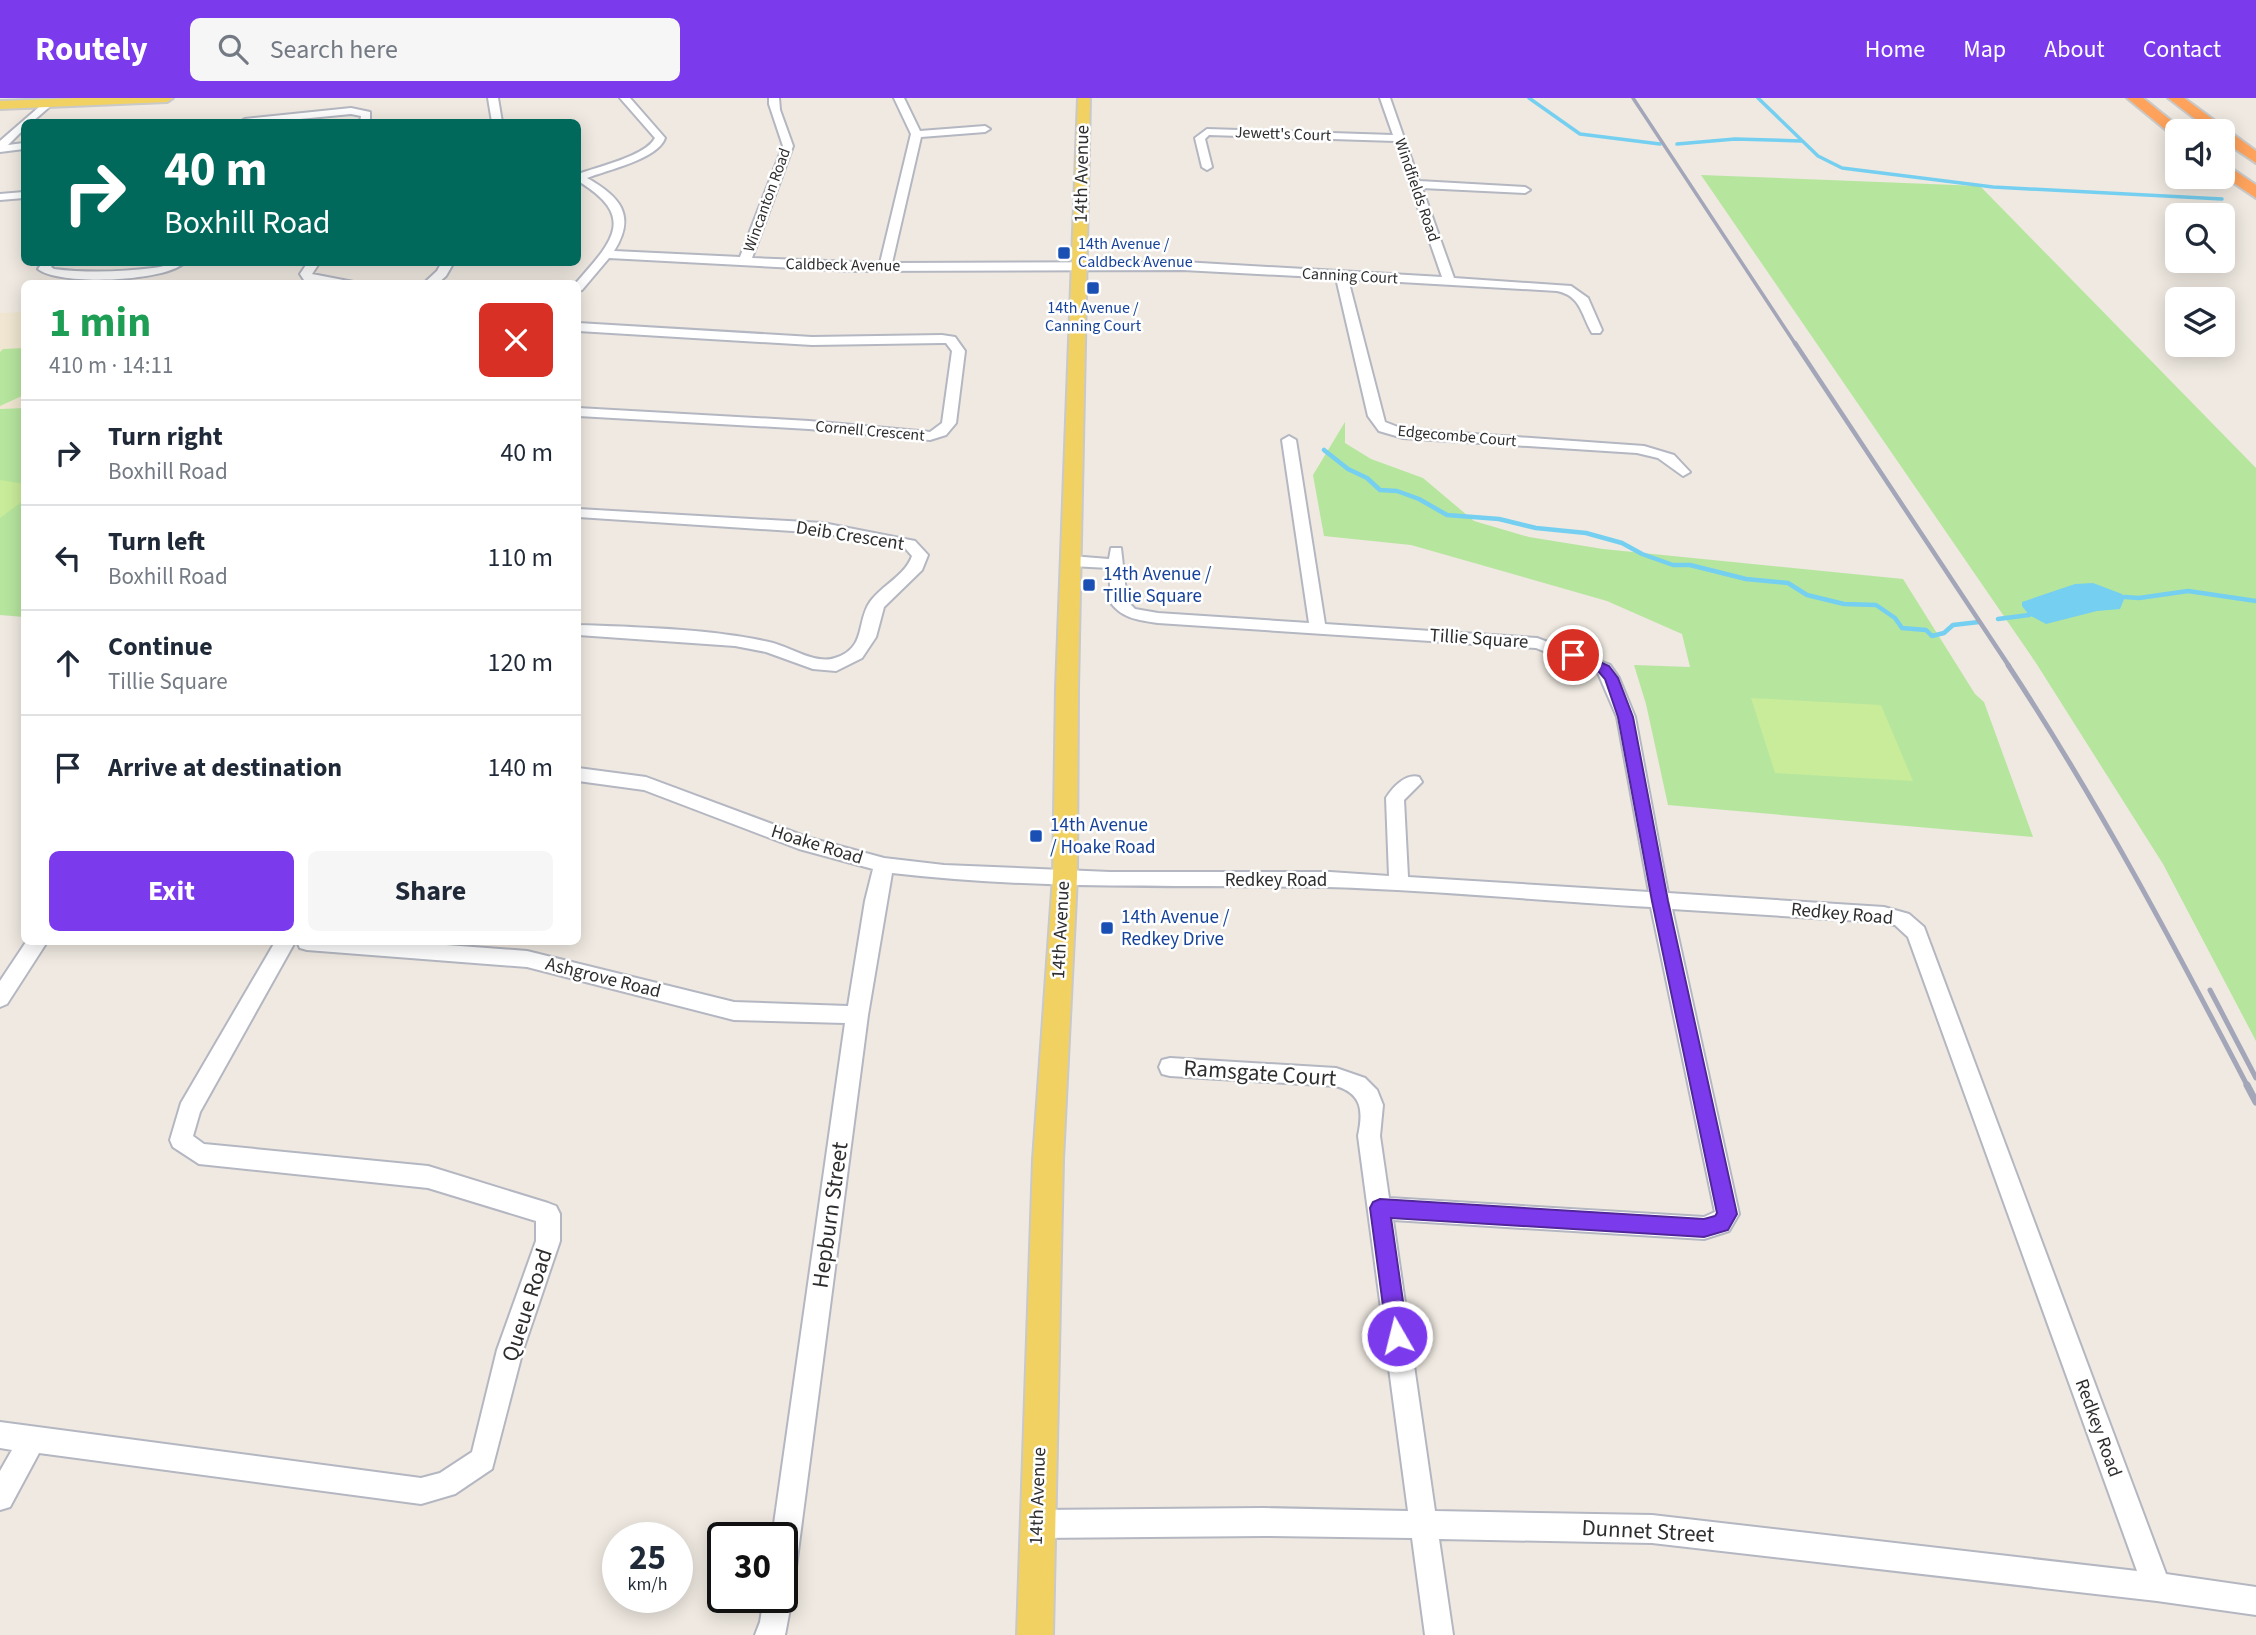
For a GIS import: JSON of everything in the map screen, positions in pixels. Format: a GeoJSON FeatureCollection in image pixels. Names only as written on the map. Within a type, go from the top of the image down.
{"type":"FeatureCollection","features":[{"type":"Feature","properties":{"kind":"highway"},"geometry":{"type":"LineString","coordinates":[[2134,98],[2165,123]]}},
{"type":"Feature","properties":{"kind":"highway"},"geometry":{"type":"LineString","coordinates":[[2175,98],[2203,119]]}},
{"type":"Feature","properties":{"kind":"highway"},"geometry":{"type":"LineString","coordinates":[[2235,142],[2256,158]]}},
{"type":"Feature","properties":{"kind":"highway"},"geometry":{"type":"LineString","coordinates":[[2235,177],[2256,193]]}},
{"type":"Feature","properties":{"kind":"main road"},"geometry":{"type":"LineString","coordinates":[[0,105],[167,98]]}},
{"type":"Feature","properties":{"kind":"main road","name":"14th Avenue"},"geometry":{"type":"LineString","coordinates":[[1035,1635],[1048,1160],[1065,877],[1084,98]]}},
{"type":"Feature","properties":{"kind":"street"},"geometry":{"type":"LineString","coordinates":[[493,98],[496,119]]}},
{"type":"Feature","properties":{"kind":"street"},"geometry":{"type":"LineString","coordinates":[[581,176],[643,154],[659,144],[660,138],[625,98]]}},
{"type":"Feature","properties":{"kind":"street","name":"Wincanton Road"},"geometry":{"type":"LineString","coordinates":[[744,262],[788,146],[787,136],[774,106],[774,98]]}},
{"type":"Feature","properties":{"kind":"street"},"geometry":{"type":"LineString","coordinates":[[885,266],[916,134],[899,98]]}},
{"type":"Feature","properties":{"kind":"street","name":"Windfields Road"},"geometry":{"type":"LineString","coordinates":[[1385,98],[1449,281]]}},
{"type":"Feature","properties":{"kind":"street"},"geometry":{"type":"LineString","coordinates":[[30,119],[49,103]]}},
{"type":"Feature","properties":{"kind":"street"},"geometry":{"type":"LineString","coordinates":[[273,119],[351,111],[366,114],[365,119]]}},
{"type":"Feature","properties":{"kind":"street"},"geometry":{"type":"LineString","coordinates":[[0,148],[21,127]]}},
{"type":"Feature","properties":{"kind":"street"},"geometry":{"type":"LineString","coordinates":[[916,134],[985,129]]}},
{"type":"Feature","properties":{"kind":"street","name":"Jewett's Court"},"geometry":{"type":"LineString","coordinates":[[1208,167],[1200,138],[1207,132],[1399,138]]}},
{"type":"Feature","properties":{"kind":"street"},"geometry":{"type":"LineString","coordinates":[[0,148],[21,146]]}},
{"type":"Feature","properties":{"kind":"street"},"geometry":{"type":"LineString","coordinates":[[581,179],[606,194],[618,209],[621,218],[619,229],[607,254],[581,283]]}},
{"type":"Feature","properties":{"kind":"street"},"geometry":{"type":"LineString","coordinates":[[1416,184],[1525,190]]}},
{"type":"Feature","properties":{"kind":"street"},"geometry":{"type":"LineString","coordinates":[[0,197],[21,195]]}},
{"type":"Feature","properties":{"kind":"street","name":"Caldbeck Avenue"},"geometry":{"type":"LineString","coordinates":[[607,254],[853,267],[1080,265]]}},
{"type":"Feature","properties":{"kind":"street","name":"Canning Court"},"geometry":{"type":"LineString","coordinates":[[1080,265],[1184,267],[1568,289],[1581,296],[1596,330]]}},
{"type":"Feature","properties":{"kind":"street"},"geometry":{"type":"LineString","coordinates":[[46,266],[44,269],[55,275],[153,272],[173,266]]}},
{"type":"Feature","properties":{"kind":"street"},"geometry":{"type":"LineString","coordinates":[[311,266],[306,274],[308,277],[329,280]]}},
{"type":"Feature","properties":{"kind":"street"},"geometry":{"type":"LineString","coordinates":[[434,280],[446,266]]}},
{"type":"Feature","properties":{"kind":"street","name":"Edgecombe Court"},"geometry":{"type":"LineString","coordinates":[[1340,275],[1375,416],[1384,429],[1409,435],[1658,452],[1676,461],[1683,472]]}},
{"type":"Feature","properties":{"kind":"street","name":"Cornell Crescent"},"geometry":{"type":"LineString","coordinates":[[581,327],[812,341],[942,339],[950,340],[958,346],[949,423],[947,428],[934,436],[921,437],[809,425],[581,412]]}},
{"type":"Feature","properties":{"kind":"street"},"geometry":{"type":"LineString","coordinates":[[1289,440],[1318,629]]}},
{"type":"Feature","properties":{"kind":"street","name":"Deib Crescent"},"geometry":{"type":"LineString","coordinates":[[581,513],[823,528],[911,544],[920,555],[916,568],[876,605],[868,637],[856,654],[836,665],[813,663],[801,656],[753,644],[581,630]]}},
{"type":"Feature","properties":{"kind":"street","name":"Tillie Square"},"geometry":{"type":"LineString","coordinates":[[1071,561],[1116,557],[1118,603],[1130,613],[1158,618],[1536,643],[1582,658],[1604,669],[1618,694],[1632,742],[1660,901],[1727,1214],[1721,1223],[1704,1228],[1380,1208]]}},
{"type":"Feature","properties":{"kind":"street","name":"Hoake Road"},"geometry":{"type":"LineString","coordinates":[[581,775],[646,784],[806,844],[884,865],[944,872],[1065,877]]}},
{"type":"Feature","properties":{"kind":"street"},"geometry":{"type":"LineString","coordinates":[[1399,884],[1395,797],[1413,782]]}},
{"type":"Feature","properties":{"kind":"street","name":"Hepburn Street"},"geometry":{"type":"LineString","coordinates":[[788,1522],[857,1015],[875,901],[884,865]]}},
{"type":"Feature","properties":{"kind":"street","name":"Redkey Road"},"geometry":{"type":"LineString","coordinates":[[1065,877],[1330,880],[1893,916],[1908,921],[1917,933],[2157,1587]]}},
{"type":"Feature","properties":{"kind":"street"},"geometry":{"type":"LineString","coordinates":[[0,998],[35,945]]}},
{"type":"Feature","properties":{"kind":"street","name":"Queue Road"},"geometry":{"type":"LineString","coordinates":[[0,1435],[421,1491],[446,1485],[483,1460],[510,1350],[548,1241],[548,1214],[428,1177],[199,1154],[181,1140],[189,1110],[283,945]]}},
{"type":"Feature","properties":{"kind":"street","name":"Ashgrove Road"},"geometry":{"type":"LineString","coordinates":[[346,945],[527,959],[734,1011],[857,1015]]}},
{"type":"Feature","properties":{"kind":"street","name":"Ramsgate Court"},"geometry":{"type":"LineString","coordinates":[[1170,1067],[1336,1077],[1352,1080],[1369,1096],[1375,1114],[1369,1136],[1423,1526]]}},
{"type":"Feature","properties":{"kind":"street"},"geometry":{"type":"LineString","coordinates":[[0,1497],[33,1439]]}},
{"type":"Feature","properties":{"kind":"street","name":"Dunnet Street"},"geometry":{"type":"LineString","coordinates":[[1037,1524],[1264,1522],[1690,1531],[2256,1601]]}},
{"type":"Feature","properties":{"kind":"street"},"geometry":{"type":"LineString","coordinates":[[1423,1526],[1439,1635]]}},
{"type":"Feature","properties":{"kind":"street"},"geometry":{"type":"LineString","coordinates":[[769,1635],[776,1613]]}},
{"type":"Feature","properties":{"kind":"shaded area"},"geometry":{"type":"Polygon","coordinates":[[[21,312],[21,408],[0,409],[0,313],[21,312]]]}},
{"type":"Feature","properties":{"kind":"green space"},"geometry":{"type":"Polygon","coordinates":[[[1701,175],[1980,186],[2256,468],[2256,1041],[2163,864],[2036,663],[1701,175]]]}},
{"type":"Feature","properties":{"kind":"green space"},"geometry":{"type":"Polygon","coordinates":[[[21,348],[21,396],[0,406],[0,352],[3,349],[21,348]]]}},
{"type":"Feature","properties":{"kind":"green space"},"geometry":{"type":"Polygon","coordinates":[[[21,408],[21,617],[0,615],[0,409],[21,408]]]}},
{"type":"Feature","properties":{"kind":"green space"},"geometry":{"type":"Polygon","coordinates":[[[1345,422],[1345,443],[1371,459],[1423,478],[1474,521],[1529,537],[1603,549],[1903,579],[1975,694],[1984,702],[2033,837],[1668,805],[1646,704],[1634,665],[1690,667],[1682,634],[1607,601],[1411,545],[1324,536],[1313,475],[1345,422]]]}},
{"type":"Feature","properties":{"kind":"green space"},"geometry":{"type":"Polygon","coordinates":[[[0,480],[21,484],[21,502],[0,518],[0,480]]]}},
{"type":"Feature","properties":{"kind":"green space"},"geometry":{"type":"Polygon","coordinates":[[[1751,698],[1881,705],[1913,781],[1775,773],[1751,698]]]}},
{"type":"Feature","properties":{"kind":"water"},"geometry":{"type":"Polygon","coordinates":[[[2093,583],[2122,594],[2125,597],[2120,609],[2097,611],[2046,624],[2029,615],[2022,606],[2022,602],[2075,584],[2093,583]]]}},
{"type":"Feature","properties":{"kind":"waterway"},"geometry":{"type":"LineString","coordinates":[[1529,98],[1580,134],[1660,144]]}},
{"type":"Feature","properties":{"kind":"waterway"},"geometry":{"type":"LineString","coordinates":[[1758,98],[1818,156],[1842,168],[1993,187],[2222,199]]}},
{"type":"Feature","properties":{"kind":"waterway"},"geometry":{"type":"LineString","coordinates":[[1677,144],[1735,139],[1801,141]]}},
{"type":"Feature","properties":{"kind":"waterway"},"geometry":{"type":"LineString","coordinates":[[1324,450],[1348,469],[1367,478],[1380,490],[1397,491],[1419,499],[1447,515],[1499,519],[1536,528],[1586,533],[1622,543],[1642,554],[1673,565],[1690,565],[1746,579],[1788,583],[1807,595],[1844,604],[1876,605],[1895,618],[1902,628],[1926,630],[1932,636],[1944,633],[1953,625],[1979,622]]}},
{"type":"Feature","properties":{"kind":"waterway"},"geometry":{"type":"LineString","coordinates":[[2125,597],[2139,598],[2188,591],[2256,601]]}},
{"type":"Feature","properties":{"kind":"waterway"},"geometry":{"type":"LineString","coordinates":[[1998,619],[2029,615]]}},
{"type":"Feature","properties":{"kind":"railway"},"geometry":{"type":"LineString","coordinates":[[1633,98],[1796,345]]}},
{"type":"Feature","properties":{"kind":"railway"},"geometry":{"type":"LineString","coordinates":[[1795,343],[2009,666]]}},
{"type":"Feature","properties":{"kind":"railway"},"geometry":{"type":"LineString","coordinates":[[2008,665],[2103,820],[2163,926],[2248,1087]]}},
{"type":"Feature","properties":{"kind":"railway"},"geometry":{"type":"LineString","coordinates":[[2210,990],[2256,1078]]}},
{"type":"Feature","properties":{"kind":"railway"},"geometry":{"type":"LineString","coordinates":[[2247,1085],[2256,1102]]}},
{"type":"Feature","properties":{"kind":"place","name":"14th Avenue / Caldbeck Avenue"},"geometry":{"type":"Point","coordinates":[1064,253]}},
{"type":"Feature","properties":{"kind":"place","name":"14th Avenue / Canning Court"},"geometry":{"type":"Point","coordinates":[1093,288]}},
{"type":"Feature","properties":{"kind":"place","name":"14th Avenue / Tillie Square"},"geometry":{"type":"Point","coordinates":[1089,585]}},
{"type":"Feature","properties":{"kind":"place","name":"14th Avenue / Hoake Road"},"geometry":{"type":"Point","coordinates":[1036,836]}},
{"type":"Feature","properties":{"kind":"place","name":"14th Avenue / Redkey Drive"},"geometry":{"type":"Point","coordinates":[1107,928]}},
{"type":"Feature","properties":{"kind":"route"},"geometry":{"type":"LineString","coordinates":[[1397,1336],[1380,1208],[1704,1228],[1721,1223],[1727,1214],[1660,901],[1626,717],[1611,678],[1604,669],[1573,655]]}}]}
